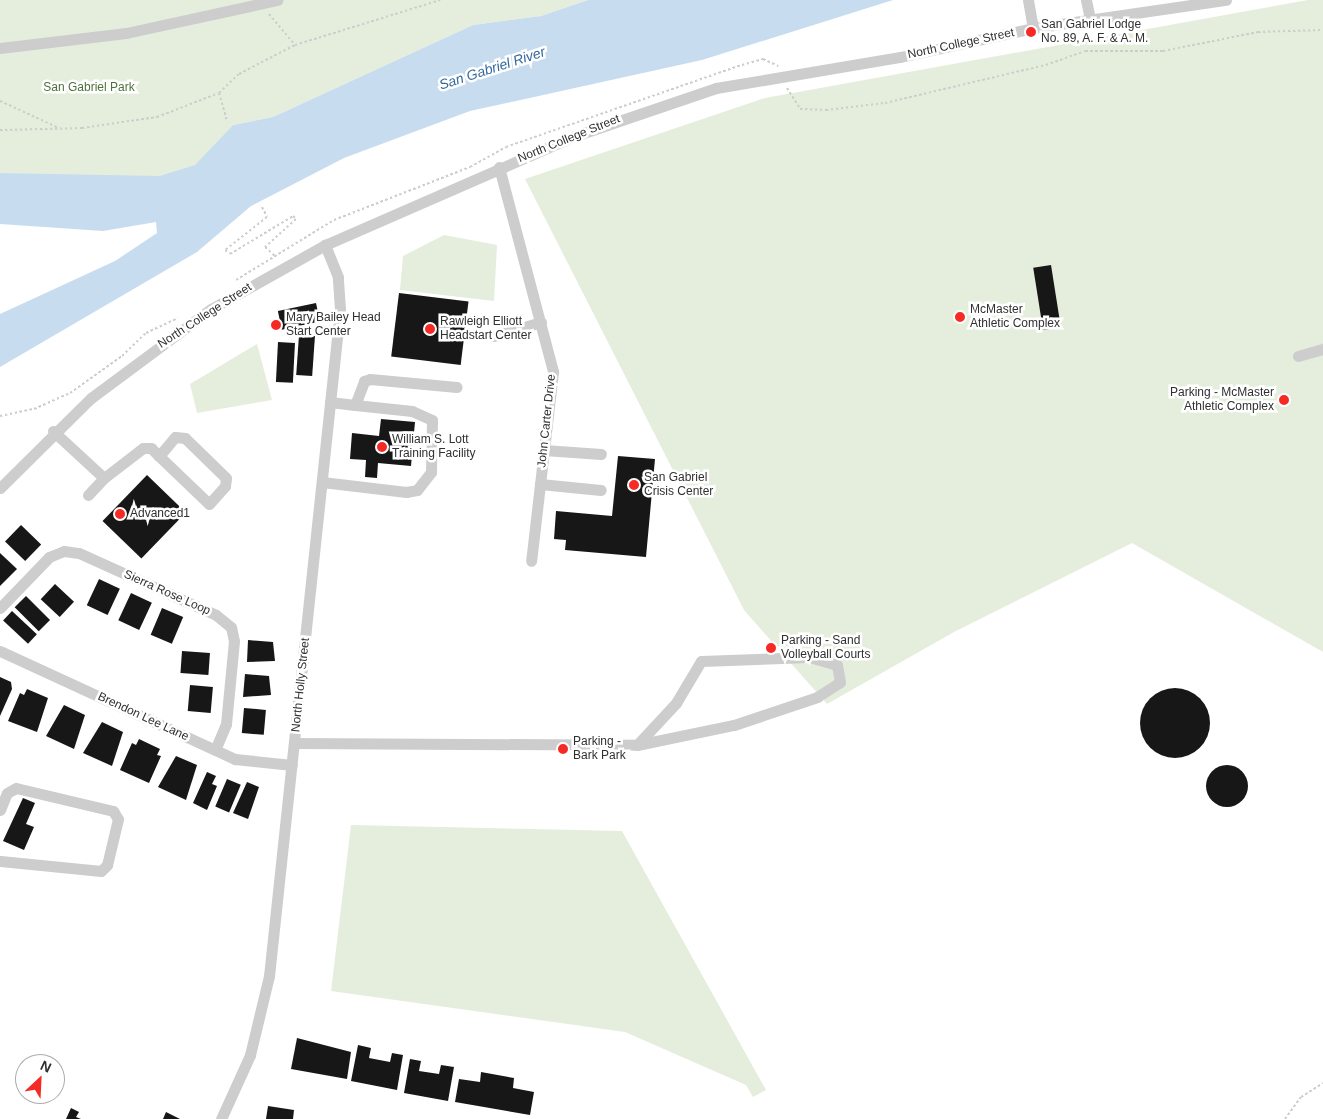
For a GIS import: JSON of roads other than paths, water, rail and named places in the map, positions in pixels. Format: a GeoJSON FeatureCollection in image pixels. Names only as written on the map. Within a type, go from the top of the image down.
{"type":"FeatureCollection","features":[{"type":"Feature","properties":{"kind":"street"},"geometry":{"type":"LineString","coordinates":[[0,48],[126,33],[276,0]]}},
{"type":"Feature","properties":{"kind":"street"},"geometry":{"type":"LineString","coordinates":[[1028,0],[1033,28]]}},
{"type":"Feature","properties":{"kind":"street"},"geometry":{"type":"LineString","coordinates":[[1086,0],[1090,19]]}},
{"type":"Feature","properties":{"kind":"street","name":"North College Street"},"geometry":{"type":"LineString","coordinates":[[0,488],[53,431],[211,309],[325,245],[499,167],[689,94],[1033,28],[1226,0]]}},
{"type":"Feature","properties":{"kind":"street","name":"John Carter Drive"},"geometry":{"type":"LineString","coordinates":[[499,167],[553,372],[531,562]]}},
{"type":"Feature","properties":{"kind":"street","name":"North Holly Street"},"geometry":{"type":"LineString","coordinates":[[221,1119],[250,1055],[266,993],[340,309],[338,277],[325,245]]}},
{"type":"Feature","properties":{"kind":"street"},"geometry":{"type":"LineString","coordinates":[[494,336],[541,322]]}},
{"type":"Feature","properties":{"kind":"street"},"geometry":{"type":"LineString","coordinates":[[1298,356],[1323,349]]}},
{"type":"Feature","properties":{"kind":"street"},"geometry":{"type":"LineString","coordinates":[[355,405],[364,382],[370,379],[457,388]]}},
{"type":"Feature","properties":{"kind":"street"},"geometry":{"type":"LineString","coordinates":[[322,482],[406,492],[421,486],[431,472],[432,420],[412,411],[330,402]]}},
{"type":"Feature","properties":{"kind":"street"},"geometry":{"type":"LineString","coordinates":[[53,431],[104,478]]}},
{"type":"Feature","properties":{"kind":"street"},"geometry":{"type":"LineString","coordinates":[[88,494],[104,478],[143,448],[159,456],[209,504],[225,486],[226,478],[185,438],[175,437],[159,456]]}},
{"type":"Feature","properties":{"kind":"street"},"geometry":{"type":"LineString","coordinates":[[544,450],[600,454]]}},
{"type":"Feature","properties":{"kind":"street"},"geometry":{"type":"LineString","coordinates":[[540,484],[601,490]]}},
{"type":"Feature","properties":{"kind":"street","name":"Sierra Rose Loop"},"geometry":{"type":"LineString","coordinates":[[0,608],[48,557],[64,552],[79,553],[216,615],[231,627],[234,641],[226,724],[215,750]]}},
{"type":"Feature","properties":{"kind":"street","name":"Brendon Lee Lane"},"geometry":{"type":"LineString","coordinates":[[0,651],[235,759],[292,765]]}},
{"type":"Feature","properties":{"kind":"street"},"geometry":{"type":"LineString","coordinates":[[294,743],[636,746],[734,725],[817,697],[840,682],[837,665],[809,657],[700,661],[676,702],[636,746]]}},
{"type":"Feature","properties":{"kind":"street"},"geometry":{"type":"LineString","coordinates":[[0,810],[7,793],[16,788],[113,811],[118,819],[107,865],[101,871],[0,861]]}},
{"type":"Feature","properties":{"kind":"water","name":"San Gabriel River"},"geometry":{"type":"Polygon","coordinates":[[[588,0],[893,0],[702,60],[470,111],[344,158],[251,206],[197,252],[0,367],[0,314],[115,261],[157,233],[156,222],[103,231],[0,224],[0,173],[159,176],[195,165],[233,125],[273,117],[473,25],[541,16],[588,0]]]}},
{"type":"Feature","properties":{"kind":"place","name":"San Gabriel Lodge No. 89, A. F. & A. M."},"geometry":{"type":"Point","coordinates":[1031,32]}},
{"type":"Feature","properties":{"kind":"place","name":"McMaster Athletic Complex"},"geometry":{"type":"Point","coordinates":[960,317]}},
{"type":"Feature","properties":{"kind":"place","name":"Mary Bailey Head Start Center"},"geometry":{"type":"Point","coordinates":[276,325]}},
{"type":"Feature","properties":{"kind":"place","name":"Rawleigh Elliott Headstart Center"},"geometry":{"type":"Point","coordinates":[430,329]}},
{"type":"Feature","properties":{"kind":"place","name":"Parking - McMaster Athletic Complex"},"geometry":{"type":"Point","coordinates":[1284,400]}},
{"type":"Feature","properties":{"kind":"place","name":"William S. Lott Training Facility"},"geometry":{"type":"Point","coordinates":[382,447]}},
{"type":"Feature","properties":{"kind":"place","name":"San Gabriel Crisis Center"},"geometry":{"type":"Point","coordinates":[634,485]}},
{"type":"Feature","properties":{"kind":"place","name":"Advanced1"},"geometry":{"type":"Point","coordinates":[120,514]}},
{"type":"Feature","properties":{"kind":"place","name":"Parking - Sand Volleyball Courts"},"geometry":{"type":"Point","coordinates":[771,648]}},
{"type":"Feature","properties":{"kind":"place","name":"Parking - Bark Park"},"geometry":{"type":"Point","coordinates":[563,749]}},
{"type":"Feature","properties":{"kind":"park label","name":"San Gabriel Park"},"geometry":{"type":"Point","coordinates":[89,88]}}]}
